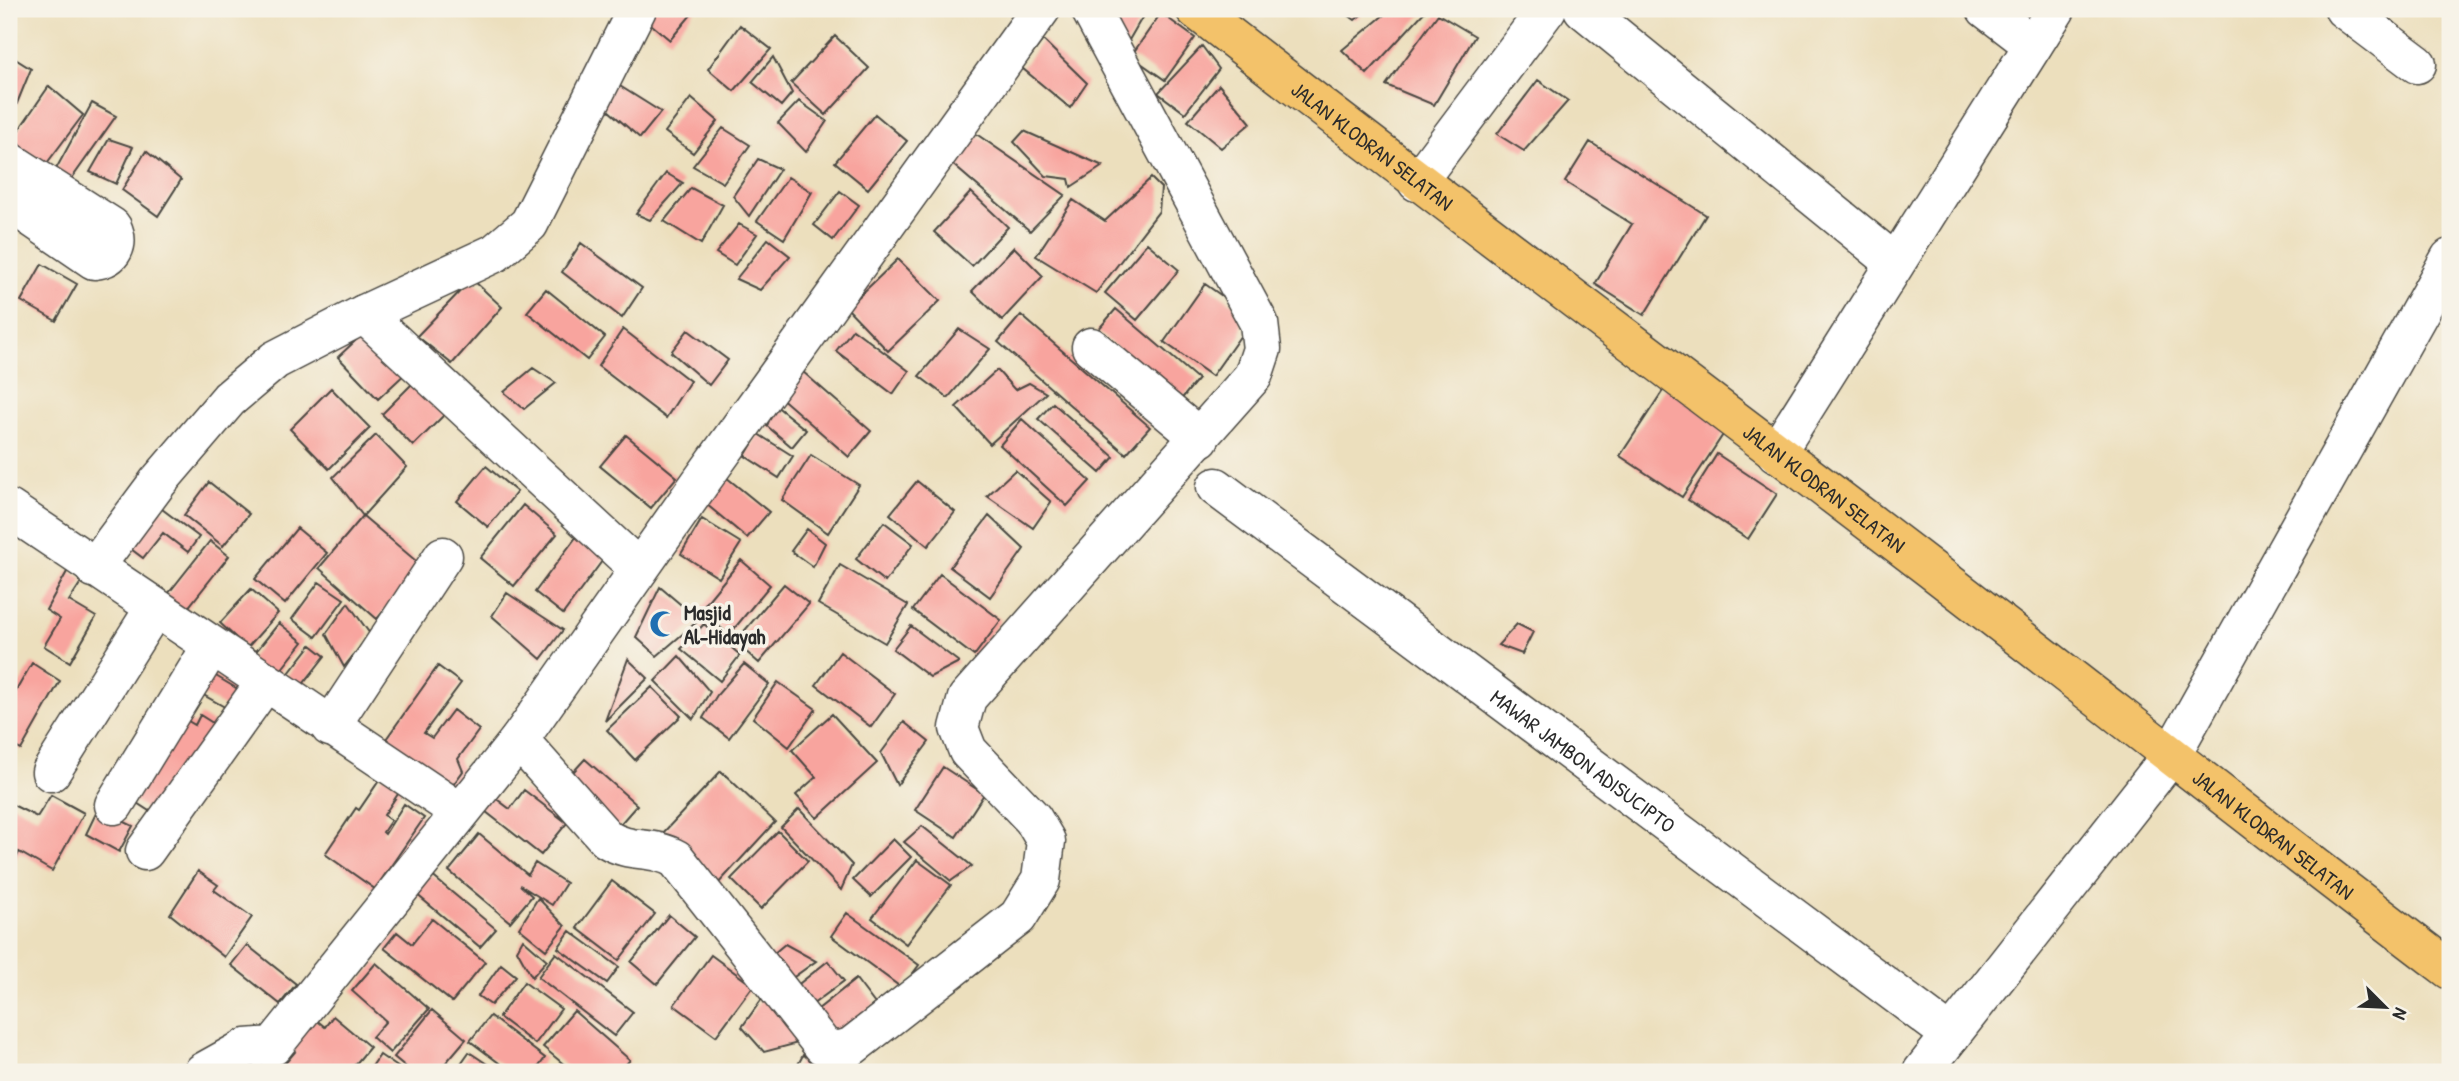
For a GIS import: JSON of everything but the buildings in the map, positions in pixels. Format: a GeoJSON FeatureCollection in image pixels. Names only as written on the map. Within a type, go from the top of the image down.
{"type":"FeatureCollection","features":[{"type":"Feature","properties":{"kind":"main road","name":"JALAN KLODRAN SELATAN"},"geometry":{"type":"LineString","coordinates":[[1195,9],[1417,182],[1776,453],[2450,971]]}},
{"type":"Feature","properties":{"kind":"street"},"geometry":{"type":"LineString","coordinates":[[94,568],[158,482],[229,399],[275,360],[511,243],[529,223],[637,9]]}},
{"type":"Feature","properties":{"kind":"street"},"geometry":{"type":"LineString","coordinates":[[203,1072],[246,1048],[273,1046],[519,740],[1041,9]]}},
{"type":"Feature","properties":{"kind":"street"},"geometry":{"type":"LineString","coordinates":[[519,740],[607,839],[621,848],[662,850],[676,859],[823,1046],[836,1051],[851,1047],[1018,917],[1041,880],[1046,842],[1033,819],[968,751],[959,728],[967,698],[1254,376],[1262,349],[1259,323],[1090,9]]}},
{"type":"Feature","properties":{"kind":"street"},"geometry":{"type":"LineString","coordinates":[[1417,182],[1546,9]]}},
{"type":"Feature","properties":{"kind":"street"},"geometry":{"type":"LineString","coordinates":[[1583,9],[1895,263]]}},
{"type":"Feature","properties":{"kind":"street"},"geometry":{"type":"LineString","coordinates":[[1986,9],[2033,45]]}},
{"type":"Feature","properties":{"kind":"street"},"geometry":{"type":"LineString","coordinates":[[1776,453],[2056,9]]}},
{"type":"Feature","properties":{"kind":"street"},"geometry":{"type":"LineString","coordinates":[[2343,9],[2417,64]]}},
{"type":"Feature","properties":{"kind":"street"},"geometry":{"type":"LineString","coordinates":[[9,161],[112,227],[116,237],[114,250],[105,259],[94,260],[9,202]]}},
{"type":"Feature","properties":{"kind":"street"},"geometry":{"type":"LineString","coordinates":[[1922,1072],[2170,757],[2448,269]]}},
{"type":"Feature","properties":{"kind":"street"},"geometry":{"type":"LineString","coordinates":[[364,314],[639,569]]}},
{"type":"Feature","properties":{"kind":"street"},"geometry":{"type":"LineString","coordinates":[[1091,346],[1200,438]]}},
{"type":"Feature","properties":{"kind":"street","name":"MAWAR JAMBON ADISUCIPTO"},"geometry":{"type":"LineString","coordinates":[[1216,487],[1951,1035]]}},
{"type":"Feature","properties":{"kind":"street"},"geometry":{"type":"LineString","coordinates":[[9,509],[154,609],[460,812]]}},
{"type":"Feature","properties":{"kind":"street"},"geometry":{"type":"LineString","coordinates":[[330,727],[443,556]]}},
{"type":"Feature","properties":{"kind":"street"},"geometry":{"type":"LineString","coordinates":[[51,772],[154,609]]}},
{"type":"Feature","properties":{"kind":"street"},"geometry":{"type":"LineString","coordinates":[[114,805],[211,647]]}},
{"type":"Feature","properties":{"kind":"street"},"geometry":{"type":"LineString","coordinates":[[145,850],[265,683]]}},
{"type":"Feature","properties":{"kind":"place","name":"Masjid Al-Hidayah"},"geometry":{"type":"Point","coordinates":[663,624]}}]}
